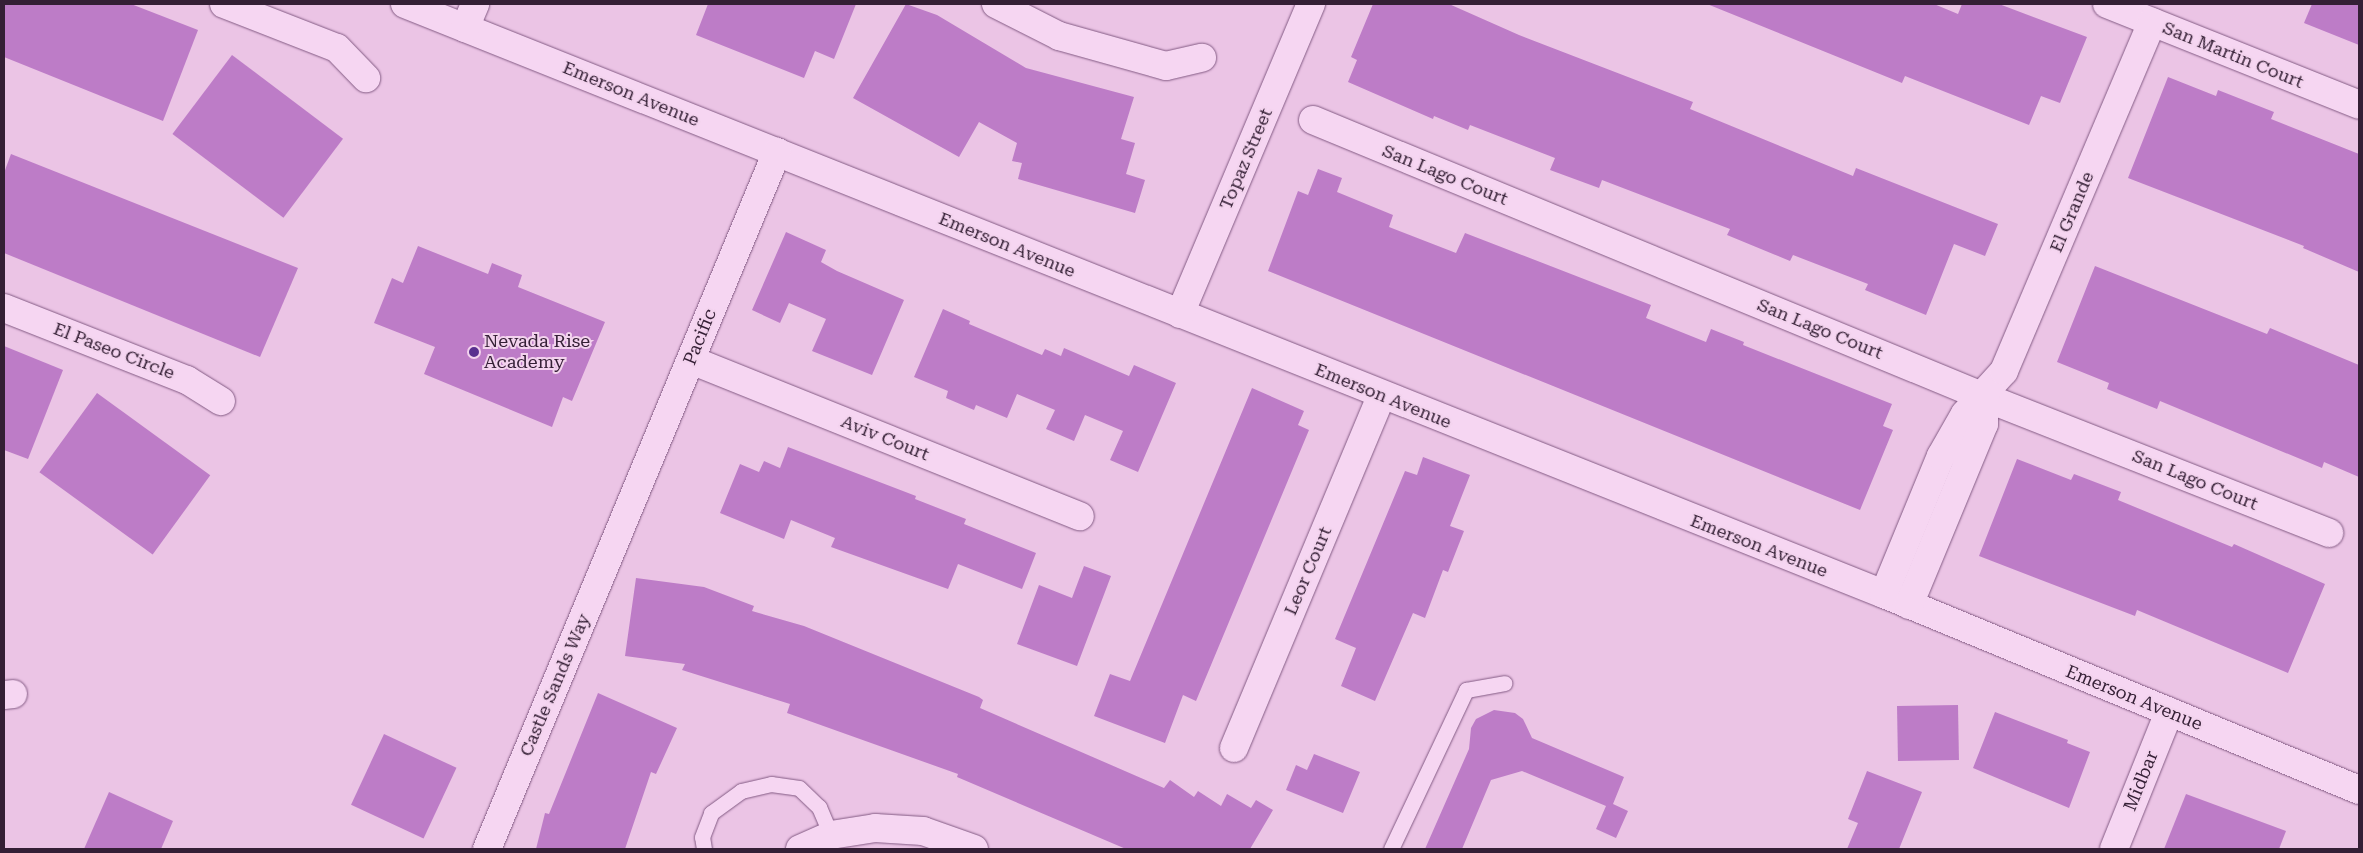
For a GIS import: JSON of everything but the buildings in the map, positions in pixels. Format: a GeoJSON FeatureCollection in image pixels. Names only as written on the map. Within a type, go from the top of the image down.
{"type":"FeatureCollection","features":[{"type":"Feature","properties":{"kind":"street"},"geometry":{"type":"LineString","coordinates":[[224,4],[337,48],[366,78]]}},
{"type":"Feature","properties":{"kind":"street","name":"Emerson Avenue"},"geometry":{"type":"LineString","coordinates":[[405,4],[470,16],[777,152],[1884,594],[2359,790]]}},
{"type":"Feature","properties":{"kind":"street"},"geometry":{"type":"LineString","coordinates":[[996,4],[1059,36],[1166,66],[1202,58]]}},
{"type":"Feature","properties":{"kind":"street","name":"Topaz Street"},"geometry":{"type":"LineString","coordinates":[[1180,314],[1311,4]]}},
{"type":"Feature","properties":{"kind":"street","name":"San Martin Court"},"geometry":{"type":"LineString","coordinates":[[2107,4],[2359,105]]}},
{"type":"Feature","properties":{"kind":"street","name":"El Grande"},"geometry":{"type":"LineString","coordinates":[[1909,605],[1940,494],[1941,456],[1966,414],[1984,397],[2004,371],[2152,22]]}},
{"type":"Feature","properties":{"kind":"street","name":"San Lago Court"},"geometry":{"type":"LineString","coordinates":[[1313,120],[1984,397],[2328,533]]}},
{"type":"Feature","properties":{"kind":"street","name":"Pacific"},"geometry":{"type":"LineString","coordinates":[[623,521],[777,152]]}},
{"type":"Feature","properties":{"kind":"street","name":"El Paseo Circle"},"geometry":{"type":"LineString","coordinates":[[4,308],[187,380],[221,401]]}},
{"type":"Feature","properties":{"kind":"street","name":"Aviv Court"},"geometry":{"type":"LineString","coordinates":[[690,360],[1080,516]]}},
{"type":"Feature","properties":{"kind":"street","name":"Leor Court"},"geometry":{"type":"LineString","coordinates":[[1234,748],[1382,395]]}},
{"type":"Feature","properties":{"kind":"street","name":"El Grande"},"geometry":{"type":"LineString","coordinates":[[1884,594],[1940,494]]}},
{"type":"Feature","properties":{"kind":"street","name":"Castle Sands Way"},"geometry":{"type":"LineString","coordinates":[[487,849],[623,521]]}},
{"type":"Feature","properties":{"kind":"street","name":"Midbar"},"geometry":{"type":"LineString","coordinates":[[2114,849],[2169,712]]}},
{"type":"Feature","properties":{"kind":"street"},"geometry":{"type":"LineString","coordinates":[[800,849],[831,835],[875,828],[923,831],[974,849]]}},
{"type":"Feature","properties":{"kind":"lane"},"geometry":{"type":"LineString","coordinates":[[1391,849],[1466,690],[1504,683]]}},
{"type":"Feature","properties":{"kind":"lane"},"geometry":{"type":"LineString","coordinates":[[704,849],[702,837],[711,813],[741,790],[771,784],[799,788],[818,807],[831,835]]}},
{"type":"Feature","properties":{"kind":"place","name":"Nevada Rise Academy"},"geometry":{"type":"Point","coordinates":[474,352]}}]}
